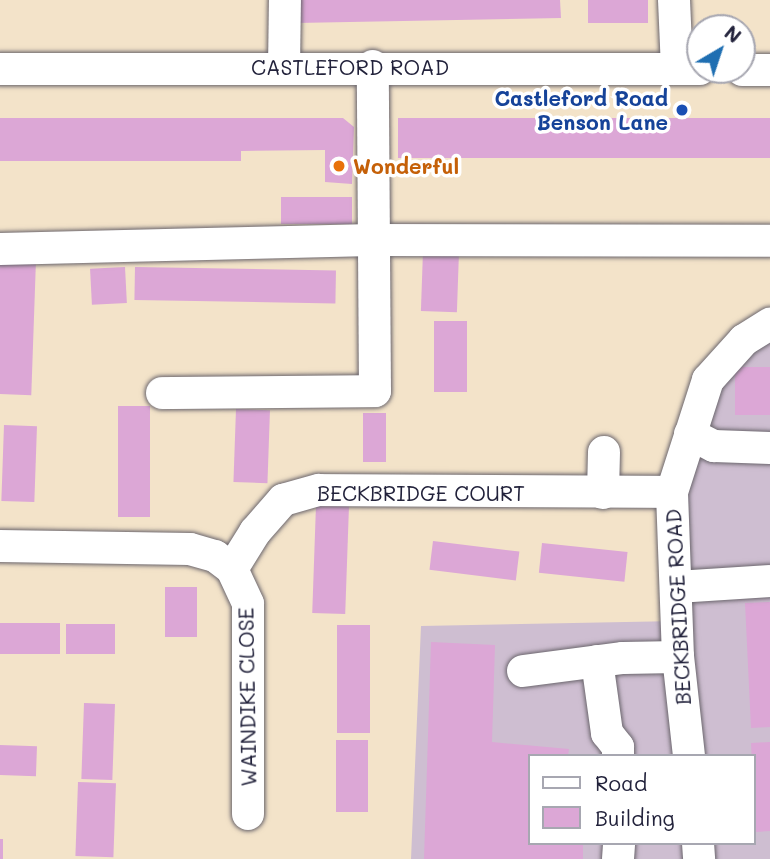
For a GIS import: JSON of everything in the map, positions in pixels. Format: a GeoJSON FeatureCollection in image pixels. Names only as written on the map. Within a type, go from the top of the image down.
{"type":"FeatureCollection","features":[{"type":"Feature","properties":{"kind":"street"},"geometry":{"type":"LineString","coordinates":[[284,68],[285,0]]}},
{"type":"Feature","properties":{"kind":"street"},"geometry":{"type":"LineString","coordinates":[[674,0],[686,55]]}},
{"type":"Feature","properties":{"kind":"street"},"geometry":{"type":"LineString","coordinates":[[162,393],[375,390],[373,66]]}},
{"type":"Feature","properties":{"kind":"street","name":"CASTLEFORD ROAD"},"geometry":{"type":"LineString","coordinates":[[0,69],[373,66],[686,69]]}},
{"type":"Feature","properties":{"kind":"street"},"geometry":{"type":"LineString","coordinates":[[0,250],[372,240],[770,241]]}},
{"type":"Feature","properties":{"kind":"street","name":"BECKBRIDGE ROAD"},"geometry":{"type":"LineString","coordinates":[[689,754],[678,657],[672,492],[708,380],[744,340],[770,324]]}},
{"type":"Feature","properties":{"kind":"street"},"geometry":{"type":"LineString","coordinates":[[690,434],[714,446],[770,448]]}},
{"type":"Feature","properties":{"kind":"street"},"geometry":{"type":"LineString","coordinates":[[603,493],[604,452]]}},
{"type":"Feature","properties":{"kind":"street","name":"BECKBRIDGE COURT"},"geometry":{"type":"LineString","coordinates":[[232,569],[255,532],[283,500],[319,490],[672,492]]}},
{"type":"Feature","properties":{"kind":"street"},"geometry":{"type":"LineString","coordinates":[[0,546],[190,549],[215,556],[232,569]]}},
{"type":"Feature","properties":{"kind":"street","name":"WAINDIKE CLOSE"},"geometry":{"type":"LineString","coordinates":[[232,569],[248,604],[248,814]]}},
{"type":"Feature","properties":{"kind":"street"},"geometry":{"type":"LineString","coordinates":[[677,587],[770,581]]}},
{"type":"Feature","properties":{"kind":"street"},"geometry":{"type":"LineString","coordinates":[[523,671],[597,662],[678,657]]}},
{"type":"Feature","properties":{"kind":"street"},"geometry":{"type":"LineString","coordinates":[[597,662],[607,733],[618,747],[618,754]]}},
{"type":"Feature","properties":{"kind":"shaded area"},"geometry":{"type":"Polygon","coordinates":[[[770,324],[770,859],[411,859],[421,626],[678,621],[672,492],[698,403],[770,324]]]}},
{"type":"Feature","properties":{"kind":"building"},"geometry":{"type":"Polygon","coordinates":[[[296,0],[560,0],[561,18],[296,23],[296,0]]]}},
{"type":"Feature","properties":{"kind":"building"},"geometry":{"type":"Polygon","coordinates":[[[588,0],[648,0],[648,23],[588,23],[588,0]]]}},
{"type":"Feature","properties":{"kind":"building"},"geometry":{"type":"Polygon","coordinates":[[[0,118],[343,118],[354,127],[352,184],[325,182],[325,150],[241,151],[241,161],[0,161],[0,118]]]}},
{"type":"Feature","properties":{"kind":"building"},"geometry":{"type":"Polygon","coordinates":[[[398,118],[770,118],[770,158],[398,158],[398,118]]]}},
{"type":"Feature","properties":{"kind":"building"},"geometry":{"type":"Polygon","coordinates":[[[281,197],[352,197],[352,224],[281,224],[281,197]]]}},
{"type":"Feature","properties":{"kind":"building"},"geometry":{"type":"Polygon","coordinates":[[[423,251],[459,252],[457,312],[421,311],[423,251]]]}},
{"type":"Feature","properties":{"kind":"building"},"geometry":{"type":"Polygon","coordinates":[[[0,259],[36,260],[31,395],[0,394],[0,259]]]}},
{"type":"Feature","properties":{"kind":"building"},"geometry":{"type":"Polygon","coordinates":[[[125,267],[127,303],[92,305],[90,269],[125,267]]]}},
{"type":"Feature","properties":{"kind":"building"},"geometry":{"type":"Polygon","coordinates":[[[135,267],[336,271],[335,304],[134,300],[135,267]]]}},
{"type":"Feature","properties":{"kind":"building"},"geometry":{"type":"Polygon","coordinates":[[[434,321],[467,321],[467,392],[434,392],[434,321]]]}},
{"type":"Feature","properties":{"kind":"building"},"geometry":{"type":"Polygon","coordinates":[[[735,367],[770,367],[770,415],[735,415],[735,367]]]}},
{"type":"Feature","properties":{"kind":"building"},"geometry":{"type":"Polygon","coordinates":[[[118,406],[150,406],[150,517],[118,517],[118,406]]]}},
{"type":"Feature","properties":{"kind":"building"},"geometry":{"type":"Polygon","coordinates":[[[236,409],[270,410],[267,483],[233,482],[236,409]]]}},
{"type":"Feature","properties":{"kind":"building"},"geometry":{"type":"Polygon","coordinates":[[[363,413],[386,413],[386,462],[363,462],[363,413]]]}},
{"type":"Feature","properties":{"kind":"building"},"geometry":{"type":"Polygon","coordinates":[[[4,425],[37,426],[34,502],[1,501],[4,425]]]}},
{"type":"Feature","properties":{"kind":"building"},"geometry":{"type":"Polygon","coordinates":[[[316,505],[349,506],[345,614],[312,613],[316,505]]]}},
{"type":"Feature","properties":{"kind":"building"},"geometry":{"type":"Polygon","coordinates":[[[433,541],[519,552],[516,580],[429,570],[433,541]]]}},
{"type":"Feature","properties":{"kind":"building"},"geometry":{"type":"Polygon","coordinates":[[[542,543],[628,552],[624,582],[539,573],[542,543]]]}},
{"type":"Feature","properties":{"kind":"building"},"geometry":{"type":"Polygon","coordinates":[[[165,587],[197,587],[197,637],[165,637],[165,587]]]}},
{"type":"Feature","properties":{"kind":"building"},"geometry":{"type":"Polygon","coordinates":[[[770,602],[770,727],[751,728],[745,603],[770,602]]]}},
{"type":"Feature","properties":{"kind":"building"},"geometry":{"type":"Polygon","coordinates":[[[0,623],[60,623],[60,654],[0,654],[0,623]]]}},
{"type":"Feature","properties":{"kind":"building"},"geometry":{"type":"Polygon","coordinates":[[[66,624],[115,624],[115,654],[66,654],[66,624]]]}},
{"type":"Feature","properties":{"kind":"building"},"geometry":{"type":"Polygon","coordinates":[[[337,625],[370,625],[370,733],[337,733],[337,625]]]}},
{"type":"Feature","properties":{"kind":"building"},"geometry":{"type":"Polygon","coordinates":[[[431,642],[495,645],[492,742],[569,749],[568,754],[528,754],[528,845],[583,845],[583,859],[424,859],[431,642]]]}},
{"type":"Feature","properties":{"kind":"building"},"geometry":{"type":"Polygon","coordinates":[[[84,703],[115,704],[112,780],[81,779],[84,703]]]}},
{"type":"Feature","properties":{"kind":"building"},"geometry":{"type":"Polygon","coordinates":[[[336,740],[368,740],[368,812],[336,812],[336,740]]]}},
{"type":"Feature","properties":{"kind":"building"},"geometry":{"type":"Polygon","coordinates":[[[770,742],[770,831],[756,832],[756,754],[751,754],[751,743],[770,742]]]}},
{"type":"Feature","properties":{"kind":"building"},"geometry":{"type":"Polygon","coordinates":[[[0,745],[37,746],[36,776],[0,775],[0,745]]]}},
{"type":"Feature","properties":{"kind":"building"},"geometry":{"type":"Polygon","coordinates":[[[78,782],[116,783],[113,857],[75,856],[78,782]]]}},
{"type":"Feature","properties":{"kind":"building"},"geometry":{"type":"Polygon","coordinates":[[[0,839],[3,839],[3,859],[0,859],[0,839]]]}},
{"type":"Feature","properties":{"kind":"place","name":"Castleford Road Benson Lane"},"geometry":{"type":"Point","coordinates":[682,110]}},
{"type":"Feature","properties":{"kind":"place","name":"Wonderful"},"geometry":{"type":"Point","coordinates":[339,166]}}]}
